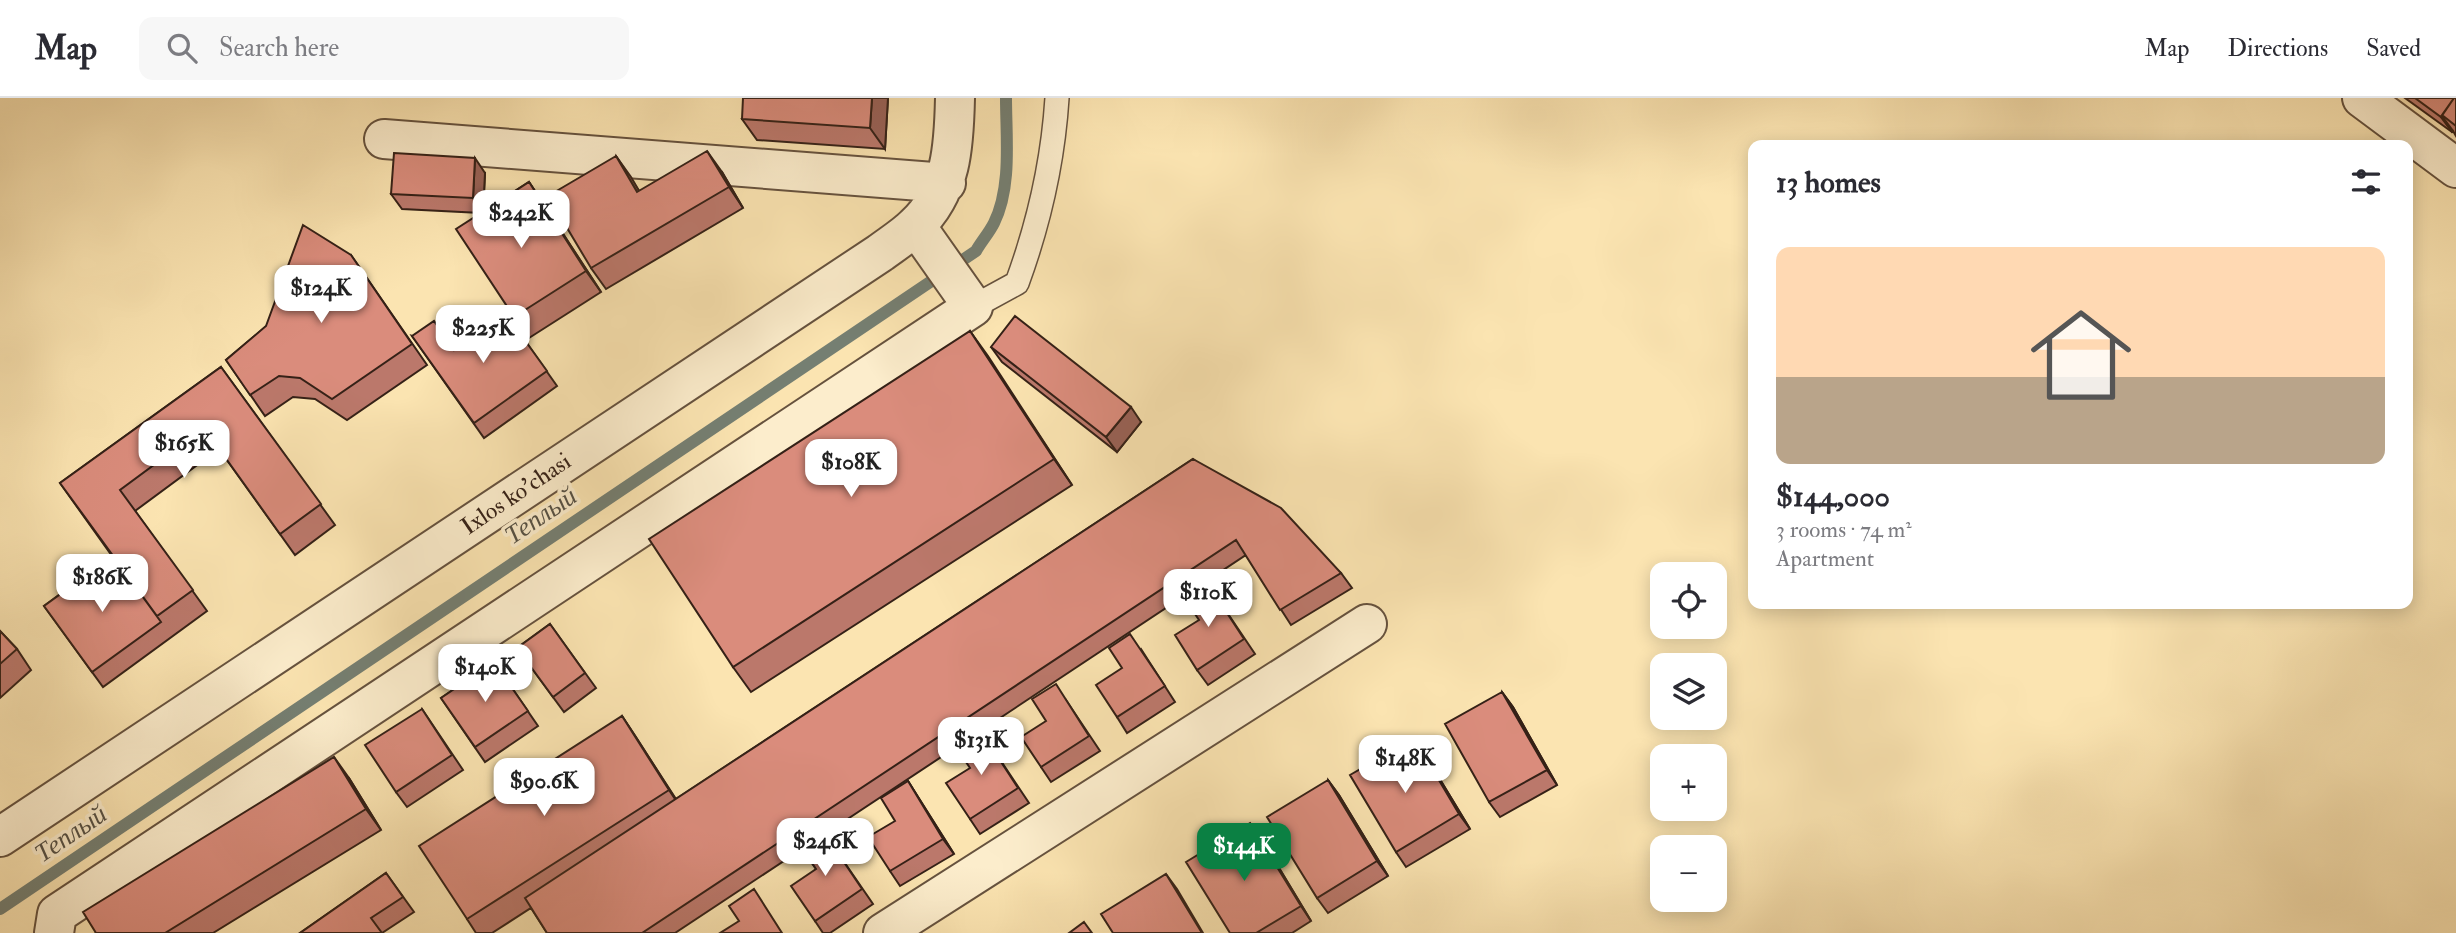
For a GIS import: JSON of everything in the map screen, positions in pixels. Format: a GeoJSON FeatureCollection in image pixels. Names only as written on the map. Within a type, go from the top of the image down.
{"type":"FeatureCollection","features":[{"type":"Feature","properties":{"kind":"street","name":"Ixlos ko'chasi"},"geometry":{"type":"LineString","coordinates":[[0,837],[880,253],[916,226],[946,183],[954,133],[955,98]]}},
{"type":"Feature","properties":{"kind":"street"},"geometry":{"type":"LineString","coordinates":[[2362,98],[2456,167]]}},
{"type":"Feature","properties":{"kind":"street"},"geometry":{"type":"LineString","coordinates":[[384,139],[946,183]]}},
{"type":"Feature","properties":{"kind":"street"},"geometry":{"type":"LineString","coordinates":[[54,933],[57,914],[973,307],[916,226]]}},
{"type":"Feature","properties":{"kind":"street"},"geometry":{"type":"LineString","coordinates":[[883,933],[1367,624]]}},
{"type":"Feature","properties":{"kind":"lane"},"geometry":{"type":"LineString","coordinates":[[973,307],[1017,283],[1034,234],[1055,136],[1057,98]]}},
{"type":"Feature","properties":{"kind":"building"},"geometry":{"type":"Polygon","coordinates":[[[743,98],[872,98],[870,128],[742,119],[743,98]]]}},
{"type":"Feature","properties":{"kind":"building"},"geometry":{"type":"Polygon","coordinates":[[[2415,98],[2454,98],[2441,117],[2415,98]]]}},
{"type":"Feature","properties":{"kind":"building"},"geometry":{"type":"Polygon","coordinates":[[[2456,98],[2456,126],[2442,115],[2456,98]]]}},
{"type":"Feature","properties":{"kind":"building"},"geometry":{"type":"Polygon","coordinates":[[[707,151],[729,187],[591,268],[548,196],[616,156],[637,192],[707,151]]]}},
{"type":"Feature","properties":{"kind":"building"},"geometry":{"type":"Polygon","coordinates":[[[394,153],[475,158],[473,198],[391,194],[394,153]]]}},
{"type":"Feature","properties":{"kind":"building"},"geometry":{"type":"Polygon","coordinates":[[[529,182],[586,271],[514,317],[456,229],[529,182]]]}},
{"type":"Feature","properties":{"kind":"building"},"geometry":{"type":"Polygon","coordinates":[[[303,225],[351,255],[412,344],[332,399],[300,378],[279,376],[250,395],[226,360],[266,326],[303,225]]]}},
{"type":"Feature","properties":{"kind":"building"},"geometry":{"type":"Polygon","coordinates":[[[506,314],[547,371],[474,423],[412,336],[434,321],[454,350],[506,314]]]}},
{"type":"Feature","properties":{"kind":"building"},"geometry":{"type":"Polygon","coordinates":[[[1015,316],[1131,407],[1106,437],[991,347],[1015,316]]]}},
{"type":"Feature","properties":{"kind":"building"},"geometry":{"type":"Polygon","coordinates":[[[970,331],[1054,459],[733,667],[649,539],[970,331]]]}},
{"type":"Feature","properties":{"kind":"building"},"geometry":{"type":"Polygon","coordinates":[[[221,367],[321,504],[280,534],[204,428],[120,490],[193,590],[157,616],[60,483],[221,367]]]}},
{"type":"Feature","properties":{"kind":"building"},"geometry":{"type":"Polygon","coordinates":[[[1193,459],[1281,508],[1341,573],[1280,610],[1236,540],[642,933],[547,933],[525,898],[1193,459]]]}},
{"type":"Feature","properties":{"kind":"building"},"geometry":{"type":"Polygon","coordinates":[[[113,556],[161,622],[92,672],[44,606],[113,556]]]}},
{"type":"Feature","properties":{"kind":"building"},"geometry":{"type":"Polygon","coordinates":[[[1208,584],[1244,639],[1197,670],[1175,635],[1199,620],[1185,599],[1208,584]]]}},
{"type":"Feature","properties":{"kind":"building"},"geometry":{"type":"Polygon","coordinates":[[[550,624],[585,673],[553,697],[517,648],[550,624]]]}},
{"type":"Feature","properties":{"kind":"building"},"geometry":{"type":"Polygon","coordinates":[[[0,631],[17,649],[0,664],[0,631]]]}},
{"type":"Feature","properties":{"kind":"building"},"geometry":{"type":"Polygon","coordinates":[[[1130,634],[1165,686],[1117,717],[1096,685],[1122,668],[1109,648],[1130,634]]]}},
{"type":"Feature","properties":{"kind":"building"},"geometry":{"type":"Polygon","coordinates":[[[494,662],[528,711],[475,747],[441,698],[494,662]]]}},
{"type":"Feature","properties":{"kind":"building"},"geometry":{"type":"Polygon","coordinates":[[[1056,684],[1089,736],[1041,767],[1021,737],[1046,721],[1032,699],[1056,684]]]}},
{"type":"Feature","properties":{"kind":"building"},"geometry":{"type":"Polygon","coordinates":[[[1502,692],[1547,770],[1489,802],[1445,724],[1502,692]]]}},
{"type":"Feature","properties":{"kind":"building"},"geometry":{"type":"Polygon","coordinates":[[[422,709],[452,755],[396,792],[365,745],[422,709]]]}},
{"type":"Feature","properties":{"kind":"building"},"geometry":{"type":"Polygon","coordinates":[[[622,716],[669,790],[467,919],[419,846],[622,716]]]}},
{"type":"Feature","properties":{"kind":"building"},"geometry":{"type":"Polygon","coordinates":[[[981,731],[1018,788],[970,819],[946,783],[970,768],[956,747],[981,731]]]}},
{"type":"Feature","properties":{"kind":"building"},"geometry":{"type":"Polygon","coordinates":[[[1414,738],[1459,814],[1396,852],[1350,775],[1414,738]]]}},
{"type":"Feature","properties":{"kind":"building"},"geometry":{"type":"Polygon","coordinates":[[[334,757],[366,809],[165,933],[96,933],[83,912],[334,757]]]}},
{"type":"Feature","properties":{"kind":"building"},"geometry":{"type":"Polygon","coordinates":[[[1328,780],[1377,861],[1317,898],[1267,817],[1328,780]]]}},
{"type":"Feature","properties":{"kind":"building"},"geometry":{"type":"Polygon","coordinates":[[[908,781],[943,839],[890,871],[868,837],[895,821],[881,798],[908,781]]]}},
{"type":"Feature","properties":{"kind":"building"},"geometry":{"type":"Polygon","coordinates":[[[1250,823],[1301,906],[1256,933],[1230,933],[1186,862],[1250,823]]]}},
{"type":"Feature","properties":{"kind":"building"},"geometry":{"type":"Polygon","coordinates":[[[823,831],[862,889],[815,921],[791,886],[816,869],[800,845],[823,831]]]}},
{"type":"Feature","properties":{"kind":"building"},"geometry":{"type":"Polygon","coordinates":[[[386,873],[403,897],[371,918],[382,933],[300,933],[386,873]]]}},
{"type":"Feature","properties":{"kind":"building"},"geometry":{"type":"Polygon","coordinates":[[[1166,874],[1202,933],[1113,933],[1101,914],[1166,874]]]}},
{"type":"Feature","properties":{"kind":"building"},"geometry":{"type":"Polygon","coordinates":[[[754,889],[782,933],[720,933],[739,921],[729,906],[754,889]]]}},
{"type":"Feature","properties":{"kind":"building"},"geometry":{"type":"Polygon","coordinates":[[[1084,922],[1092,933],[1069,933],[1084,922]]]}},
{"type":"Feature","properties":{"kind":"waterway","name":"Теплый"},"geometry":{"type":"LineString","coordinates":[[0,909],[976,251],[994,223],[1003,194],[1007,162],[1006,98]]}}]}
